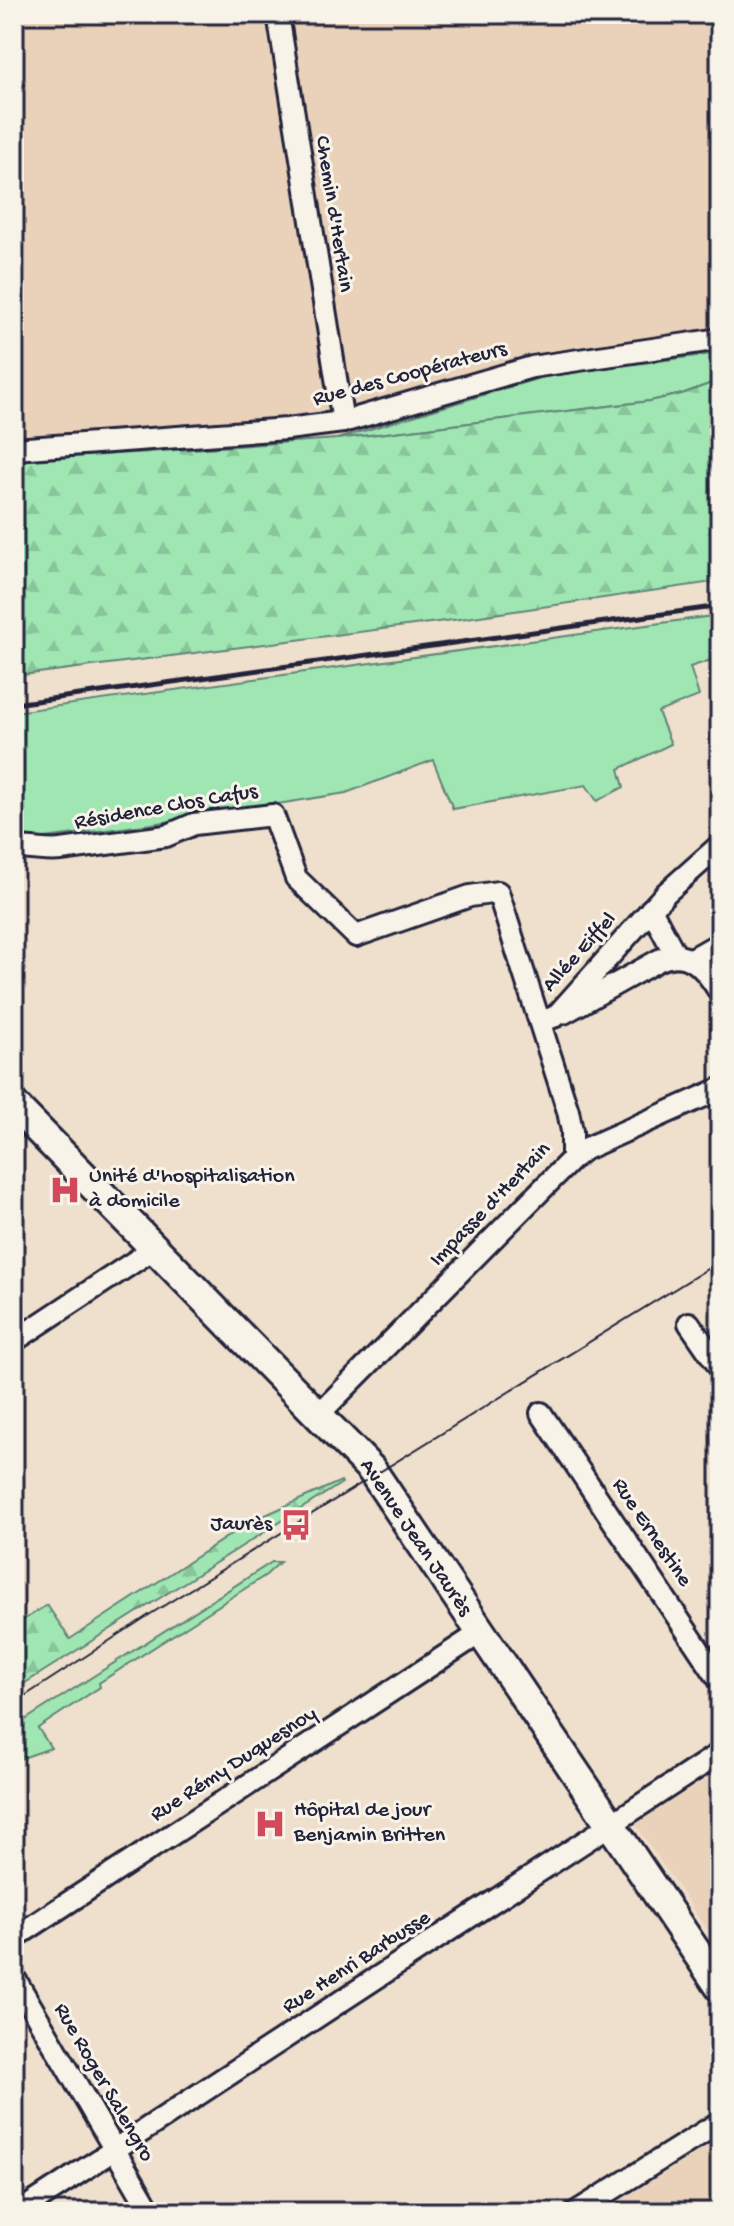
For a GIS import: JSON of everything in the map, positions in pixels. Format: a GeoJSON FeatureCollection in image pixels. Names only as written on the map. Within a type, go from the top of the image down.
{"type":"FeatureCollection","features":[{"type":"Feature","properties":{"kind":"street","name":"Chemin d'Hertain"},"geometry":{"type":"LineString","coordinates":[[278,14],[343,422]]}},
{"type":"Feature","properties":{"kind":"street","name":"Rue des Coopérateurs"},"geometry":{"type":"LineString","coordinates":[[14,449],[343,422],[532,367],[720,339]]}},
{"type":"Feature","properties":{"kind":"street","name":"Résidence Clos Cafus"},"geometry":{"type":"LineString","coordinates":[[14,849],[61,850],[166,836],[194,824],[273,815],[296,878],[356,936],[470,896],[498,892]]}},
{"type":"Feature","properties":{"kind":"street","name":"Allée Eiffel"},"geometry":{"type":"LineString","coordinates":[[548,1019],[651,909],[720,845]]}},
{"type":"Feature","properties":{"kind":"street","name":"Impasse d'Hertain"},"geometry":{"type":"LineString","coordinates":[[318,1415],[572,1159],[571,1121],[548,1019],[498,892]]}},
{"type":"Feature","properties":{"kind":"street","name":"Allée Eiffel"},"geometry":{"type":"LineString","coordinates":[[651,909],[683,958],[702,966],[720,993]]}},
{"type":"Feature","properties":{"kind":"street"},"geometry":{"type":"LineString","coordinates":[[548,1019],[659,960],[683,958],[720,943]]}},
{"type":"Feature","properties":{"kind":"street"},"geometry":{"type":"LineString","coordinates":[[572,1159],[585,1149],[720,1089]]}},
{"type":"Feature","properties":{"kind":"street","name":"Avenue Jean Jaurès"},"geometry":{"type":"LineString","coordinates":[[14,1105],[376,1475],[720,1987]]}},
{"type":"Feature","properties":{"kind":"street"},"geometry":{"type":"LineString","coordinates":[[14,1341],[155,1248]]}},
{"type":"Feature","properties":{"kind":"street"},"geometry":{"type":"LineString","coordinates":[[689,1323],[720,1368]]}},
{"type":"Feature","properties":{"kind":"street","name":"Rue Ernestine"},"geometry":{"type":"LineString","coordinates":[[541,1413],[720,1681]]}},
{"type":"Feature","properties":{"kind":"street","name":"Rue Rémy Duquesnoy"},"geometry":{"type":"LineString","coordinates":[[14,1938],[480,1633]]}},
{"type":"Feature","properties":{"kind":"street","name":"Rue Henri Barbusse"},"geometry":{"type":"LineString","coordinates":[[19,2212],[720,1753]]}},
{"type":"Feature","properties":{"kind":"street","name":"Rue Roger Salengro"},"geometry":{"type":"LineString","coordinates":[[14,1977],[151,2212]]}},
{"type":"Feature","properties":{"kind":"street"},"geometry":{"type":"LineString","coordinates":[[576,2212],[720,2122]]}},
{"type":"Feature","properties":{"kind":"shaded area"},"geometry":{"type":"Polygon","coordinates":[[[14,14],[720,14],[720,353],[550,375],[337,439],[14,461],[14,14]]]}},
{"type":"Feature","properties":{"kind":"shaded area"},"geometry":{"type":"Polygon","coordinates":[[[720,1771],[720,1949],[635,1824],[720,1771]]]}},
{"type":"Feature","properties":{"kind":"shaded area"},"geometry":{"type":"Polygon","coordinates":[[[720,2139],[720,2212],[601,2212],[666,2172],[720,2139]]]}},
{"type":"Feature","properties":{"kind":"green space"},"geometry":{"type":"Polygon","coordinates":[[[720,353],[720,380],[682,394],[650,401],[337,439],[550,375],[720,353]]]}},
{"type":"Feature","properties":{"kind":"green space"},"geometry":{"type":"Polygon","coordinates":[[[720,380],[720,581],[453,620],[14,676],[14,461],[337,439],[650,401],[682,394],[720,380]]]}},
{"type":"Feature","properties":{"kind":"green space"},"geometry":{"type":"Polygon","coordinates":[[[720,615],[720,657],[690,667],[699,696],[658,712],[671,744],[619,769],[624,787],[597,801],[586,785],[453,809],[433,760],[346,793],[14,842],[14,712],[720,615]]]}},
{"type":"Feature","properties":{"kind":"green space"},"geometry":{"type":"Polygon","coordinates":[[[341,1481],[14,1690],[14,1626],[47,1605],[70,1639],[250,1522],[341,1481]]]}},
{"type":"Feature","properties":{"kind":"green space"},"geometry":{"type":"Polygon","coordinates":[[[272,1562],[280,1562],[266,1575],[99,1683],[100,1687],[38,1728],[51,1748],[14,1761],[14,1727],[272,1562]]]}},
{"type":"Feature","properties":{"kind":"tram line"},"geometry":{"type":"LineString","coordinates":[[14,1703],[152,1613],[720,1261]]}},
{"type":"Feature","properties":{"kind":"railway"},"geometry":{"type":"LineString","coordinates":[[14,704],[720,606]]}},
{"type":"Feature","properties":{"kind":"place","name":"Unité d'hospitalisation à domicile"},"geometry":{"type":"Point","coordinates":[65,1190]}},
{"type":"Feature","properties":{"kind":"place","name":"Jaurès"},"geometry":{"type":"Point","coordinates":[296,1525]}},
{"type":"Feature","properties":{"kind":"place","name":"Hôpital de jour Benjamin Britten"},"geometry":{"type":"Point","coordinates":[270,1824]}}]}
